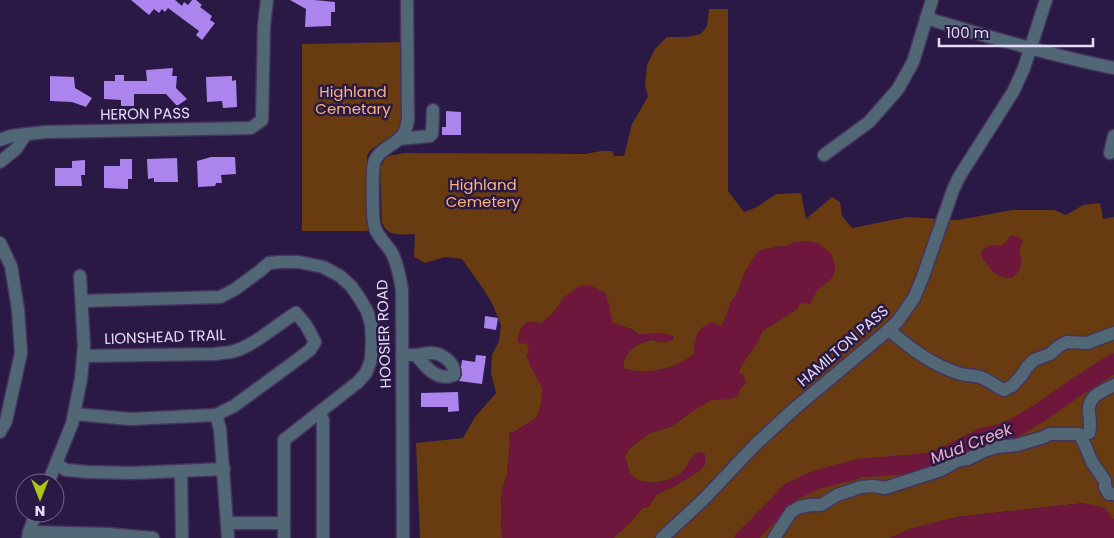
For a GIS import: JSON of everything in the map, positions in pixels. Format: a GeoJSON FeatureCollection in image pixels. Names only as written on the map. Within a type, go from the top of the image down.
{"type":"FeatureCollection","features":[{"type":"Feature","properties":{"kind":"street","name":"HERON PASS"},"geometry":{"type":"LineString","coordinates":[[0,140],[11,136],[45,132],[251,128],[262,120],[264,26],[267,0]]}},
{"type":"Feature","properties":{"kind":"street"},"geometry":{"type":"LineString","coordinates":[[399,139],[405,132],[408,120],[407,0]]}},
{"type":"Feature","properties":{"kind":"street"},"geometry":{"type":"LineString","coordinates":[[824,155],[870,122],[898,89],[912,62],[932,0]]}},
{"type":"Feature","properties":{"kind":"street","name":"HAMILTON PASS"},"geometry":{"type":"LineString","coordinates":[[662,538],[703,500],[755,445],[794,409],[897,322],[914,298],[959,177],[1013,92],[1024,68],[1046,0]]}},
{"type":"Feature","properties":{"kind":"street"},"geometry":{"type":"LineString","coordinates":[[926,18],[1030,49],[1114,68]]}},
{"type":"Feature","properties":{"kind":"street"},"geometry":{"type":"LineString","coordinates":[[399,139],[430,136],[432,134],[433,110]]}},
{"type":"Feature","properties":{"kind":"street"},"geometry":{"type":"LineString","coordinates":[[0,162],[16,149],[26,134]]}},
{"type":"Feature","properties":{"kind":"street"},"geometry":{"type":"LineString","coordinates":[[1110,154],[1114,136]]}},
{"type":"Feature","properties":{"kind":"street","name":"HOOSIER ROAD"},"geometry":{"type":"LineString","coordinates":[[399,139],[377,156],[373,177],[375,227],[392,254],[400,277],[402,290],[403,538]]}},
{"type":"Feature","properties":{"kind":"street"},"geometry":{"type":"LineString","coordinates":[[0,243],[11,266],[18,309],[21,353],[6,421],[0,432]]}},
{"type":"Feature","properties":{"kind":"street"},"geometry":{"type":"LineString","coordinates":[[82,301],[220,297],[234,290],[269,263],[281,262],[299,262],[323,267],[340,276],[352,286],[367,312],[371,324],[371,360],[366,373],[358,382],[284,440],[284,538]]}},
{"type":"Feature","properties":{"kind":"street"},"geometry":{"type":"LineString","coordinates":[[52,473],[72,424],[81,378],[84,346],[80,276]]}},
{"type":"Feature","properties":{"kind":"street","name":"LIONSHEAD TRAIL"},"geometry":{"type":"LineString","coordinates":[[83,356],[215,354],[232,352],[255,341],[280,322],[296,313],[306,325],[315,342],[310,350],[234,406],[216,415]]}},
{"type":"Feature","properties":{"kind":"street"},"geometry":{"type":"LineString","coordinates":[[889,330],[930,361],[963,375],[978,376],[1004,390],[1012,386],[1034,360],[1050,354],[1059,346],[1067,342],[1086,343],[1114,333]]}},
{"type":"Feature","properties":{"kind":"street"},"geometry":{"type":"LineString","coordinates":[[402,355],[416,355]]}},
{"type":"Feature","properties":{"kind":"street"},"geometry":{"type":"LineString","coordinates":[[1084,437],[1091,426],[1088,406],[1091,400],[1114,385]]}},
{"type":"Feature","properties":{"kind":"street"},"geometry":{"type":"LineString","coordinates":[[319,413],[323,420],[323,538]]}},
{"type":"Feature","properties":{"kind":"street"},"geometry":{"type":"LineString","coordinates":[[74,414],[130,419],[216,415],[220,429],[228,538]]}},
{"type":"Feature","properties":{"kind":"street"},"geometry":{"type":"LineString","coordinates":[[774,538],[792,512],[800,507],[821,505],[837,495],[861,487],[874,486],[885,488],[940,470],[958,460],[968,459],[984,451],[997,447],[1017,445],[1050,434],[1084,437]]}},
{"type":"Feature","properties":{"kind":"street"},"geometry":{"type":"LineString","coordinates":[[1084,437],[1092,462],[1110,482],[1105,487],[1109,494],[1114,494]]}},
{"type":"Feature","properties":{"kind":"street"},"geometry":{"type":"LineString","coordinates":[[56,464],[66,470],[88,472],[133,473],[224,470]]}},
{"type":"Feature","properties":{"kind":"street"},"geometry":{"type":"LineString","coordinates":[[181,472],[182,538]]}},
{"type":"Feature","properties":{"kind":"street"},"geometry":{"type":"LineString","coordinates":[[227,523],[284,522]]}},
{"type":"Feature","properties":{"kind":"street"},"geometry":{"type":"LineString","coordinates":[[33,523],[29,535],[108,534],[153,538]]}},
{"type":"Feature","properties":{"kind":"green space","name":"Highland Cemetery"},"geometry":{"type":"Polygon","coordinates":[[[709,9],[728,9],[728,191],[744,212],[757,207],[776,194],[801,193],[806,219],[832,197],[840,202],[842,216],[852,228],[907,217],[958,220],[1012,210],[1054,210],[1066,215],[1083,205],[1100,203],[1103,219],[1114,217],[1114,520],[1084,503],[957,517],[910,529],[890,538],[613,538],[642,508],[648,507],[657,494],[673,487],[699,471],[705,464],[691,458],[680,474],[668,480],[655,483],[639,481],[631,475],[628,468],[625,456],[629,449],[648,434],[672,426],[699,406],[711,400],[728,399],[741,366],[758,341],[762,331],[797,309],[799,303],[813,298],[817,290],[824,284],[795,242],[787,246],[775,247],[745,272],[738,292],[731,302],[721,326],[696,338],[694,354],[678,364],[660,370],[633,371],[624,369],[625,358],[632,349],[641,343],[652,340],[661,342],[672,340],[673,336],[638,334],[633,330],[612,323],[605,293],[591,286],[563,298],[556,310],[542,323],[527,322],[520,331],[518,342],[527,343],[530,352],[530,364],[543,388],[539,412],[535,419],[509,433],[507,475],[502,491],[502,538],[420,538],[416,443],[463,438],[475,417],[496,393],[491,373],[492,355],[499,341],[501,325],[493,305],[462,259],[445,257],[425,263],[414,257],[415,234],[396,234],[387,231],[382,222],[380,167],[387,156],[405,153],[586,154],[612,151],[614,156],[624,156],[632,124],[648,96],[645,85],[647,65],[655,49],[667,37],[686,37],[701,34],[707,26],[709,9]]]}},
{"type":"Feature","properties":{"kind":"green space","name":"Highland Cemetary"},"geometry":{"type":"Polygon","coordinates":[[[402,42],[402,125],[397,132],[372,149],[367,156],[368,231],[302,231],[302,44],[402,42]]]}},
{"type":"Feature","properties":{"kind":"shaded area"},"geometry":{"type":"Polygon","coordinates":[[[1011,235],[1023,241],[1020,250],[1021,265],[1019,271],[1012,278],[1001,277],[993,272],[984,261],[981,252],[990,246],[1001,246],[1011,235]]]}},
{"type":"Feature","properties":{"kind":"shaded area"},"geometry":{"type":"Polygon","coordinates":[[[807,241],[818,243],[831,254],[835,264],[832,278],[817,290],[810,304],[800,303],[797,309],[762,331],[758,341],[741,366],[739,373],[743,375],[746,383],[740,389],[738,397],[711,400],[672,426],[648,434],[629,449],[625,456],[631,475],[639,481],[655,483],[668,480],[680,474],[691,458],[700,452],[705,454],[705,464],[699,471],[673,487],[657,494],[648,507],[642,508],[613,538],[502,538],[502,491],[507,475],[509,433],[535,419],[541,403],[542,388],[526,354],[529,352],[527,343],[521,344],[518,342],[520,331],[527,322],[542,323],[556,310],[563,298],[578,287],[583,285],[591,286],[605,293],[612,323],[626,327],[638,334],[663,333],[673,336],[672,340],[666,342],[652,340],[636,345],[625,358],[624,369],[633,371],[660,370],[678,364],[694,354],[697,334],[707,325],[712,322],[721,326],[731,302],[738,292],[745,272],[756,253],[764,249],[807,241]]]}},
{"type":"Feature","properties":{"kind":"shaded area"},"geometry":{"type":"Polygon","coordinates":[[[1084,503],[1105,508],[1114,520],[1114,538],[890,538],[910,529],[957,517],[1084,503]]]}},
{"type":"Feature","properties":{"kind":"building"},"geometry":{"type":"Polygon","coordinates":[[[131,0],[175,0],[182,6],[184,2],[188,5],[192,0],[196,0],[202,5],[200,7],[212,16],[210,20],[215,23],[202,40],[196,35],[199,31],[168,8],[165,12],[162,9],[159,13],[154,9],[149,15],[131,0]]]}},
{"type":"Feature","properties":{"kind":"building"},"geometry":{"type":"Polygon","coordinates":[[[290,0],[335,2],[335,12],[331,12],[331,26],[305,27],[306,9],[290,0]]]}},
{"type":"Feature","properties":{"kind":"building"},"geometry":{"type":"Polygon","coordinates":[[[173,68],[172,76],[177,76],[176,88],[187,99],[177,106],[166,94],[134,94],[134,106],[121,106],[121,100],[104,99],[104,81],[115,81],[115,75],[124,75],[124,81],[147,81],[146,70],[173,68]]]}},
{"type":"Feature","properties":{"kind":"building"},"geometry":{"type":"Polygon","coordinates":[[[50,76],[74,77],[75,88],[92,98],[86,107],[72,102],[50,101],[50,76]]]}},
{"type":"Feature","properties":{"kind":"building"},"geometry":{"type":"Polygon","coordinates":[[[232,76],[232,81],[236,80],[237,107],[223,108],[222,101],[207,102],[206,77],[232,76]]]}},
{"type":"Feature","properties":{"kind":"building"},"geometry":{"type":"Polygon","coordinates":[[[446,111],[461,112],[461,135],[442,135],[442,127],[446,127],[446,111]]]}},
{"type":"Feature","properties":{"kind":"building"},"geometry":{"type":"Polygon","coordinates":[[[211,157],[235,157],[236,174],[221,175],[222,183],[216,183],[215,186],[198,187],[197,161],[211,157]]]}},
{"type":"Feature","properties":{"kind":"building"},"geometry":{"type":"Polygon","coordinates":[[[177,158],[178,182],[154,182],[154,178],[148,179],[147,159],[177,158]]]}},
{"type":"Feature","properties":{"kind":"building"},"geometry":{"type":"Polygon","coordinates":[[[120,159],[132,159],[132,179],[128,179],[128,189],[104,188],[104,166],[120,166],[120,159]]]}},
{"type":"Feature","properties":{"kind":"building"},"geometry":{"type":"Polygon","coordinates":[[[85,160],[85,175],[81,175],[82,186],[55,186],[55,168],[72,168],[72,161],[85,160]]]}},
{"type":"Feature","properties":{"kind":"building"},"geometry":{"type":"Polygon","coordinates":[[[485,316],[498,318],[496,330],[484,328],[485,316]]]}},
{"type":"Feature","properties":{"kind":"building"},"geometry":{"type":"Polygon","coordinates":[[[476,355],[486,356],[482,384],[459,381],[462,375],[462,360],[475,362],[476,355]]]}},
{"type":"Feature","properties":{"kind":"building"},"geometry":{"type":"Polygon","coordinates":[[[458,392],[459,411],[448,412],[448,407],[421,407],[421,393],[458,392]]]}},
{"type":"Feature","properties":{"kind":"waterway","name":"Mud Creek"},"geometry":{"type":"LineString","coordinates":[[744,538],[790,492],[816,480],[861,468],[936,461],[981,438],[1007,432],[1041,412],[1114,363]]}}]}
